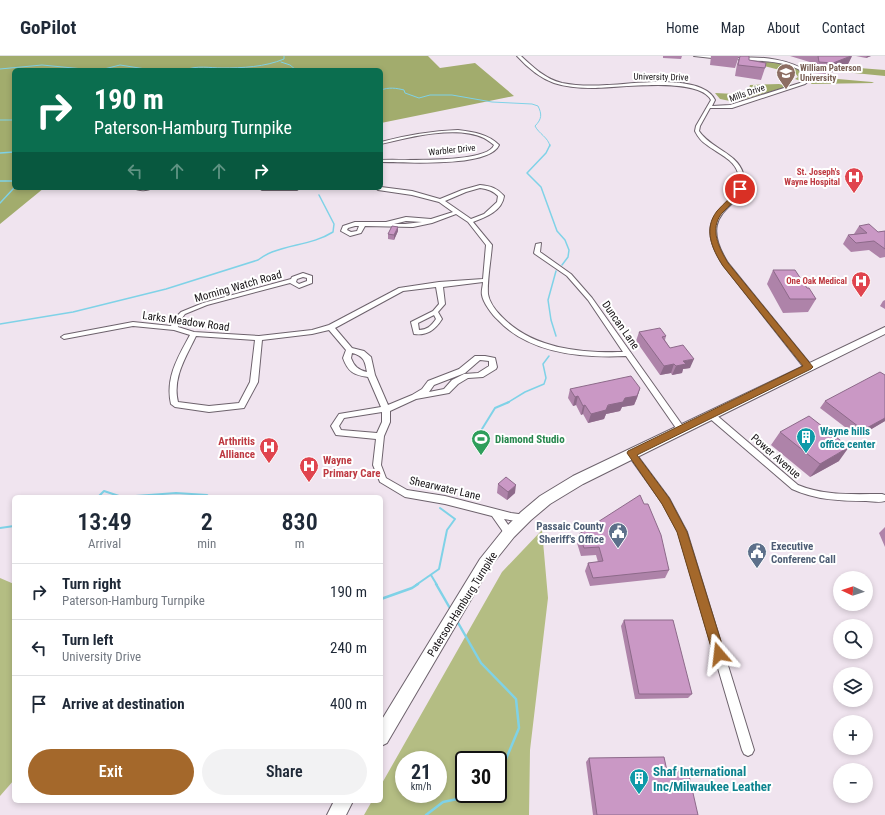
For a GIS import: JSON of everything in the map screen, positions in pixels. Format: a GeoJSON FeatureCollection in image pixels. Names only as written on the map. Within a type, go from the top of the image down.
{"type":"FeatureCollection","features":[{"type":"Feature","properties":{"kind":"main road","name":"Paterson-Hamburg Turnpike"},"geometry":{"type":"LineString","coordinates":[[383,734],[485,563],[523,518],[545,500],[568,486],[631,453],[885,330]]}},
{"type":"Feature","properties":{"kind":"main road"},"geometry":{"type":"LineString","coordinates":[[336,815],[343,803]]}},
{"type":"Feature","properties":{"kind":"street","name":"University Drive"},"geometry":{"type":"LineString","coordinates":[[519,56],[539,75],[557,82],[584,86],[672,84],[690,86],[701,89],[712,97],[713,100],[710,107]]}},
{"type":"Feature","properties":{"kind":"street"},"geometry":{"type":"LineString","coordinates":[[696,56],[729,59]]}},
{"type":"Feature","properties":{"kind":"street","name":"Mills Drive"},"geometry":{"type":"LineString","coordinates":[[710,107],[734,107],[757,97],[804,83],[810,78],[810,75],[807,72],[788,64],[766,60],[735,59]]}},
{"type":"Feature","properties":{"kind":"street"},"geometry":{"type":"LineString","coordinates":[[710,107],[698,126],[698,134],[705,141],[731,159],[740,171],[742,180],[738,195],[720,213],[714,222],[712,234],[716,248],[725,264],[808,367]]}},
{"type":"Feature","properties":{"kind":"street","name":"Warbler Drive"},"geometry":{"type":"LineString","coordinates":[[383,143],[429,132],[443,131],[480,135],[493,140],[497,145],[494,150],[479,156],[438,161],[383,161]]}},
{"type":"Feature","properties":{"kind":"street"},"geometry":{"type":"LineString","coordinates":[[441,201],[468,189],[490,187],[498,191],[501,196],[500,203],[486,215],[470,221]]}},
{"type":"Feature","properties":{"kind":"street"},"geometry":{"type":"LineString","coordinates":[[383,189],[412,193],[441,201],[470,221],[489,245],[485,295],[496,316],[511,331],[540,344],[573,352],[605,355],[628,354]]}},
{"type":"Feature","properties":{"kind":"street"},"geometry":{"type":"LineString","coordinates":[[363,224],[386,224],[406,219],[431,222],[457,212]]}},
{"type":"Feature","properties":{"kind":"street","name":"Duncan Lane"},"geometry":{"type":"LineString","coordinates":[[539,244],[537,246],[537,253],[569,275],[578,285],[681,429]]}},
{"type":"Feature","properties":{"kind":"street","name":"Larks Meadow Road"},"geometry":{"type":"LineString","coordinates":[[64,337],[133,324],[174,328],[194,334],[259,338],[312,332],[331,327],[401,289],[487,280]]}},
{"type":"Feature","properties":{"kind":"street","name":"Morning Watch Road"},"geometry":{"type":"LineString","coordinates":[[174,328],[176,321],[183,313],[205,304],[292,281]]}},
{"type":"Feature","properties":{"kind":"street"},"geometry":{"type":"LineString","coordinates":[[435,312],[442,304],[439,284]]}},
{"type":"Feature","properties":{"kind":"street"},"geometry":{"type":"LineString","coordinates":[[331,327],[350,350],[361,353],[368,359],[371,375],[386,408]]}},
{"type":"Feature","properties":{"kind":"street"},"geometry":{"type":"LineString","coordinates":[[194,334],[173,378],[172,397],[175,404],[209,409],[241,406],[254,382],[259,338]]}},
{"type":"Feature","properties":{"kind":"street"},"geometry":{"type":"LineString","coordinates":[[350,350],[347,358],[350,366],[359,373],[371,375]]}},
{"type":"Feature","properties":{"kind":"street"},"geometry":{"type":"LineString","coordinates":[[380,436],[339,432],[335,426],[342,416],[386,408],[415,398],[446,391],[459,377],[432,383],[425,391],[415,398]]}},
{"type":"Feature","properties":{"kind":"street","name":"Shearwater Lane"},"geometry":{"type":"LineString","coordinates":[[386,408],[386,422],[380,436],[377,465],[382,480],[405,492],[445,500],[516,518],[523,518]]}},
{"type":"Feature","properties":{"kind":"street","name":"Power Avenue"},"geometry":{"type":"LineString","coordinates":[[711,415],[801,491],[815,494],[882,498]]}},
{"type":"Feature","properties":{"kind":"street"},"geometry":{"type":"LineString","coordinates":[[631,453],[666,501],[682,532],[748,750]]}},
{"type":"Feature","properties":{"kind":"street"},"geometry":{"type":"LineString","coordinates":[[495,513],[509,533]]}},
{"type":"Feature","properties":{"kind":"green space"},"geometry":{"type":"Polygon","coordinates":[[[0,56],[428,56],[440,68],[475,63],[514,96],[383,123],[383,68],[12,68],[12,190],[42,190],[0,224],[0,56]]]}},
{"type":"Feature","properties":{"kind":"green space"},"geometry":{"type":"Polygon","coordinates":[[[758,63],[780,63],[790,66],[805,74],[806,78],[801,81],[795,79],[798,77],[796,74],[760,65],[758,63]]]}},
{"type":"Feature","properties":{"kind":"green space"},"geometry":{"type":"Polygon","coordinates":[[[859,68],[885,70],[885,76],[854,73],[841,70],[859,68]]]}},
{"type":"Feature","properties":{"kind":"green space"},"geometry":{"type":"Polygon","coordinates":[[[815,77],[872,82],[874,83],[811,84],[815,77]]]}},
{"type":"Feature","properties":{"kind":"green space"},"geometry":{"type":"Polygon","coordinates":[[[779,84],[789,86],[735,102],[720,99],[715,93],[735,94],[748,91],[750,85],[779,84]]]}},
{"type":"Feature","properties":{"kind":"green space"},"geometry":{"type":"Polygon","coordinates":[[[542,530],[548,598],[530,750],[529,815],[364,815],[371,803],[383,803],[383,781],[395,760],[395,803],[447,803],[447,751],[400,751],[502,572],[542,530]]]}},
{"type":"Feature","properties":{"kind":"green space"},"geometry":{"type":"Polygon","coordinates":[[[0,578],[12,583],[12,782],[0,796],[0,578]]]}},
{"type":"Feature","properties":{"kind":"building"},"geometry":{"type":"Polygon","coordinates":[[[740,56],[749,56],[749,60],[766,63],[765,68],[738,65],[740,56]]]}},
{"type":"Feature","properties":{"kind":"building"},"geometry":{"type":"Polygon","coordinates":[[[818,56],[851,56],[833,63],[819,62],[818,56]]]}},
{"type":"Feature","properties":{"kind":"building"},"geometry":{"type":"Polygon","coordinates":[[[869,224],[878,232],[885,231],[885,249],[874,241],[856,243],[848,235],[867,233],[859,226],[869,224]]]}},
{"type":"Feature","properties":{"kind":"building"},"geometry":{"type":"Polygon","coordinates":[[[392,226],[398,227],[394,235],[388,234],[392,226]]]}},
{"type":"Feature","properties":{"kind":"building"},"geometry":{"type":"Polygon","coordinates":[[[773,270],[795,270],[816,299],[790,299],[773,270]]]}},
{"type":"Feature","properties":{"kind":"building"},"geometry":{"type":"Polygon","coordinates":[[[660,328],[666,336],[662,337],[670,348],[683,345],[694,359],[683,361],[686,364],[664,366],[639,332],[660,328]]]}},
{"type":"Feature","properties":{"kind":"building"},"geometry":{"type":"Polygon","coordinates":[[[880,372],[885,375],[885,418],[863,430],[825,401],[880,372]]]}},
{"type":"Feature","properties":{"kind":"building"},"geometry":{"type":"Polygon","coordinates":[[[631,376],[640,388],[637,396],[625,398],[623,402],[608,405],[606,410],[591,414],[585,405],[583,406],[578,396],[575,397],[570,389],[631,376]]]}},
{"type":"Feature","properties":{"kind":"building"},"geometry":{"type":"Polygon","coordinates":[[[809,416],[849,447],[820,464],[780,432],[809,416]]]}},
{"type":"Feature","properties":{"kind":"building"},"geometry":{"type":"Polygon","coordinates":[[[506,477],[516,485],[508,492],[498,484],[506,477]]]}},
{"type":"Feature","properties":{"kind":"building","name":"Passaic County Sheriff's Office"},"geometry":{"type":"Polygon","coordinates":[[[640,495],[644,504],[648,504],[661,535],[669,570],[593,578],[588,563],[603,561],[599,547],[584,548],[579,534],[640,495]]]}},
{"type":"Feature","properties":{"kind":"building"},"geometry":{"type":"Polygon","coordinates":[[[624,620],[673,620],[692,694],[639,694],[624,620]]]}},
{"type":"Feature","properties":{"kind":"building","name":"Shaf International Inc/Milwaukee Leather"},"geometry":{"type":"Polygon","coordinates":[[[664,757],[667,771],[688,771],[698,815],[597,815],[589,758],[664,757]]]}},
{"type":"Feature","properties":{"kind":"waterway"},"geometry":{"type":"LineString","coordinates":[[230,68],[269,64],[284,59],[284,56]]}},
{"type":"Feature","properties":{"kind":"waterway"},"geometry":{"type":"LineString","coordinates":[[281,62],[294,68]]}},
{"type":"Feature","properties":{"kind":"waterway"},"geometry":{"type":"LineString","coordinates":[[0,69],[42,65],[73,68]]}},
{"type":"Feature","properties":{"kind":"waterway"},"geometry":{"type":"LineString","coordinates":[[108,68],[120,65],[139,68]]}},
{"type":"Feature","properties":{"kind":"waterway"},"geometry":{"type":"LineString","coordinates":[[190,68],[230,68]]}},
{"type":"Feature","properties":{"kind":"waterway"},"geometry":{"type":"LineString","coordinates":[[383,89],[390,88],[401,89],[404,90],[405,93],[419,98],[430,95],[452,95],[492,102],[532,104],[538,106],[541,114],[540,119],[535,126],[550,145]]}},
{"type":"Feature","properties":{"kind":"waterway"},"geometry":{"type":"LineString","coordinates":[[0,120],[12,120]]}},
{"type":"Feature","properties":{"kind":"waterway"},"geometry":{"type":"LineString","coordinates":[[550,145],[546,153],[527,173],[541,187],[557,231],[565,240],[569,250],[568,257],[562,265]]}},
{"type":"Feature","properties":{"kind":"waterway"},"geometry":{"type":"LineString","coordinates":[[0,153],[12,152]]}},
{"type":"Feature","properties":{"kind":"waterway"},"geometry":{"type":"LineString","coordinates":[[0,181],[12,181]]}},
{"type":"Feature","properties":{"kind":"waterway"},"geometry":{"type":"LineString","coordinates":[[0,203],[12,190]]}},
{"type":"Feature","properties":{"kind":"waterway"},"geometry":{"type":"LineString","coordinates":[[0,324],[73,312],[166,289],[258,260],[280,249],[326,236],[333,232],[334,224],[319,195]]}},
{"type":"Feature","properties":{"kind":"waterway"},"geometry":{"type":"LineString","coordinates":[[556,271],[548,300],[551,320],[556,336]]}},
{"type":"Feature","properties":{"kind":"waterway"},"geometry":{"type":"LineString","coordinates":[[508,403],[525,392],[544,384],[546,378],[543,364],[549,356]]}},
{"type":"Feature","properties":{"kind":"waterway"},"geometry":{"type":"LineString","coordinates":[[482,429],[495,408],[508,403]]}},
{"type":"Feature","properties":{"kind":"waterway"},"geometry":{"type":"LineString","coordinates":[[100,495],[104,491],[116,495]]}},
{"type":"Feature","properties":{"kind":"waterway"},"geometry":{"type":"LineString","coordinates":[[149,495],[176,493],[207,495]]}},
{"type":"Feature","properties":{"kind":"waterway"},"geometry":{"type":"LineString","coordinates":[[416,585],[439,569],[447,530],[455,519],[440,508]]}},
{"type":"Feature","properties":{"kind":"waterway"},"geometry":{"type":"LineString","coordinates":[[0,528],[12,526]]}},
{"type":"Feature","properties":{"kind":"waterway"},"geometry":{"type":"LineString","coordinates":[[431,575],[437,585]]}},
{"type":"Feature","properties":{"kind":"waterway"},"geometry":{"type":"LineString","coordinates":[[383,598],[412,588],[418,584]]}},
{"type":"Feature","properties":{"kind":"waterway"},"geometry":{"type":"LineString","coordinates":[[436,584],[451,610]]}},
{"type":"Feature","properties":{"kind":"waterway"},"geometry":{"type":"LineString","coordinates":[[457,621],[481,663],[516,699],[519,728],[507,757]]}},
{"type":"Feature","properties":{"kind":"waterway"},"geometry":{"type":"LineString","coordinates":[[426,815],[443,802],[455,799]]}},
{"type":"Feature","properties":{"kind":"place","name":"William Paterson University"},"geometry":{"type":"Point","coordinates":[786,90]}},
{"type":"Feature","properties":{"kind":"place","name":"St. Joseph's Wayne Hospital"},"geometry":{"type":"Point","coordinates":[854,194]}},
{"type":"Feature","properties":{"kind":"place","name":"One Oak Medical"},"geometry":{"type":"Point","coordinates":[861,298]}},
{"type":"Feature","properties":{"kind":"place","name":"Wayne hills office center"},"geometry":{"type":"Point","coordinates":[806,454]}},
{"type":"Feature","properties":{"kind":"place","name":"Diamond Studio"},"geometry":{"type":"Point","coordinates":[481,456]}},
{"type":"Feature","properties":{"kind":"place","name":"Arthritis Alliance"},"geometry":{"type":"Point","coordinates":[269,464]}},
{"type":"Feature","properties":{"kind":"place","name":"Wayne Primary Care"},"geometry":{"type":"Point","coordinates":[309,483]}},
{"type":"Feature","properties":{"kind":"place","name":"Passaic County Sheriff's Office"},"geometry":{"type":"Point","coordinates":[618,549]}},
{"type":"Feature","properties":{"kind":"place","name":"Executive Conferenc Call"},"geometry":{"type":"Point","coordinates":[757,569]}},
{"type":"Feature","properties":{"kind":"place","name":"Shaf International Inc/Milwaukee Leather"},"geometry":{"type":"Point","coordinates":[639,795]}},
{"type":"Feature","properties":{"kind":"route"},"geometry":{"type":"LineString","coordinates":[[719,654],[682,532],[666,501],[631,453],[808,367],[725,264],[716,248],[712,234],[714,222],[724,208],[738,195],[740,189]]}}]}
